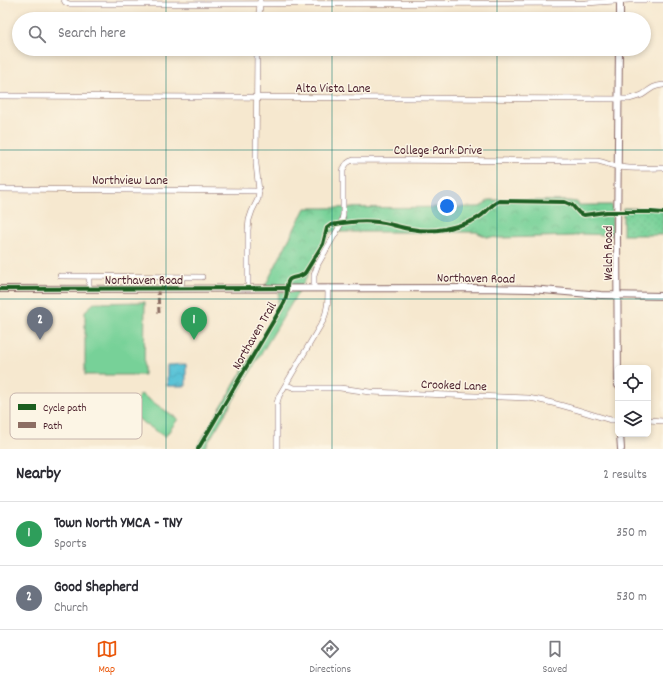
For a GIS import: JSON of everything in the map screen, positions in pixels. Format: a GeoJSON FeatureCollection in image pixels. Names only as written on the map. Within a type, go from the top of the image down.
{"type":"FeatureCollection","features":[{"type":"Feature","properties":{"kind":"street"},"geometry":{"type":"LineString","coordinates":[[64,0],[69,4],[260,2],[586,3],[620,0],[663,0]]}},
{"type":"Feature","properties":{"kind":"street"},"geometry":{"type":"LineString","coordinates":[[620,0],[620,12]]}},
{"type":"Feature","properties":{"kind":"street"},"geometry":{"type":"LineString","coordinates":[[259,12],[260,2]]}},
{"type":"Feature","properties":{"kind":"street"},"geometry":{"type":"LineString","coordinates":[[248,288],[249,220],[260,191],[256,164],[257,56]]}},
{"type":"Feature","properties":{"kind":"street","name":"Welch Road"},"geometry":{"type":"LineString","coordinates":[[617,365],[619,56]]}},
{"type":"Feature","properties":{"kind":"street","name":"Alta Vista Lane"},"geometry":{"type":"LineString","coordinates":[[0,96],[628,99],[635,98],[650,88],[663,85]]}},
{"type":"Feature","properties":{"kind":"street","name":"College Park Drive"},"geometry":{"type":"LineString","coordinates":[[314,288],[314,275],[318,264],[341,224],[343,215],[343,171],[345,165],[349,161],[598,161],[626,168],[663,168]]}},
{"type":"Feature","properties":{"kind":"street","name":"Northview Lane"},"geometry":{"type":"LineString","coordinates":[[0,189],[260,191]]}},
{"type":"Feature","properties":{"kind":"street"},"geometry":{"type":"LineString","coordinates":[[60,276],[202,277]]}},
{"type":"Feature","properties":{"kind":"street"},"geometry":{"type":"LineString","coordinates":[[89,276],[89,289]]}},
{"type":"Feature","properties":{"kind":"street"},"geometry":{"type":"LineString","coordinates":[[182,277],[182,288]]}},
{"type":"Feature","properties":{"kind":"street"},"geometry":{"type":"LineString","coordinates":[[277,449],[277,404],[279,396],[325,317],[327,312],[328,288]]}},
{"type":"Feature","properties":{"kind":"street","name":"Northaven Road"},"geometry":{"type":"LineString","coordinates":[[0,289],[485,288],[531,289],[601,295],[663,296]]}},
{"type":"Feature","properties":{"kind":"street","name":"Crooked Lane"},"geometry":{"type":"LineString","coordinates":[[286,385],[295,388],[340,388],[370,392],[528,398],[541,400],[615,420]]}},
{"type":"Feature","properties":{"kind":"street"},"geometry":{"type":"LineString","coordinates":[[651,420],[663,420]]}},
{"type":"Feature","properties":{"kind":"street"},"geometry":{"type":"LineString","coordinates":[[620,437],[621,449]]}},
{"type":"Feature","properties":{"kind":"green space"},"geometry":{"type":"Polygon","coordinates":[[[489,200],[569,201],[577,202],[579,205],[612,205],[612,235],[581,234],[574,236],[501,238],[487,237],[476,232],[330,232],[302,286],[265,286],[305,208],[480,207],[489,200]]]}},
{"type":"Feature","properties":{"kind":"green space"},"geometry":{"type":"Polygon","coordinates":[[[623,208],[663,209],[663,235],[623,235],[623,208]]]}},
{"type":"Feature","properties":{"kind":"green space"},"geometry":{"type":"Polygon","coordinates":[[[299,291],[204,449],[196,449],[279,309],[277,307],[279,292],[299,291]]]}},
{"type":"Feature","properties":{"kind":"green space"},"geometry":{"type":"Polygon","coordinates":[[[145,302],[144,375],[85,375],[85,311],[94,303],[145,302]]]}},
{"type":"Feature","properties":{"kind":"green space"},"geometry":{"type":"Polygon","coordinates":[[[142,395],[178,419],[165,437],[142,421],[142,395]]]}},
{"type":"Feature","properties":{"kind":"water"},"geometry":{"type":"Polygon","coordinates":[[[186,364],[186,386],[167,386],[167,365],[186,364]]]}},
{"type":"Feature","properties":{"kind":"marked path"},"geometry":{"type":"LineString","coordinates":[[158,289],[159,314]]}},
{"type":"Feature","properties":{"kind":"cycle path","name":"Northaven Trail"},"geometry":{"type":"LineString","coordinates":[[198,449],[284,303],[287,295],[288,280],[301,276],[305,273],[323,244],[327,228],[331,225],[372,221],[415,230],[441,230],[474,220],[499,201],[565,202],[572,205],[579,213],[584,215],[606,212],[663,213]]}},
{"type":"Feature","properties":{"kind":"cycle path"},"geometry":{"type":"LineString","coordinates":[[0,289],[287,288]]}},
{"type":"Feature","properties":{"kind":"place","name":"Good Shepherd"},"geometry":{"type":"Point","coordinates":[40,340]}},
{"type":"Feature","properties":{"kind":"place","name":"Town North YMCA - TNY"},"geometry":{"type":"Point","coordinates":[194,340]}}]}
